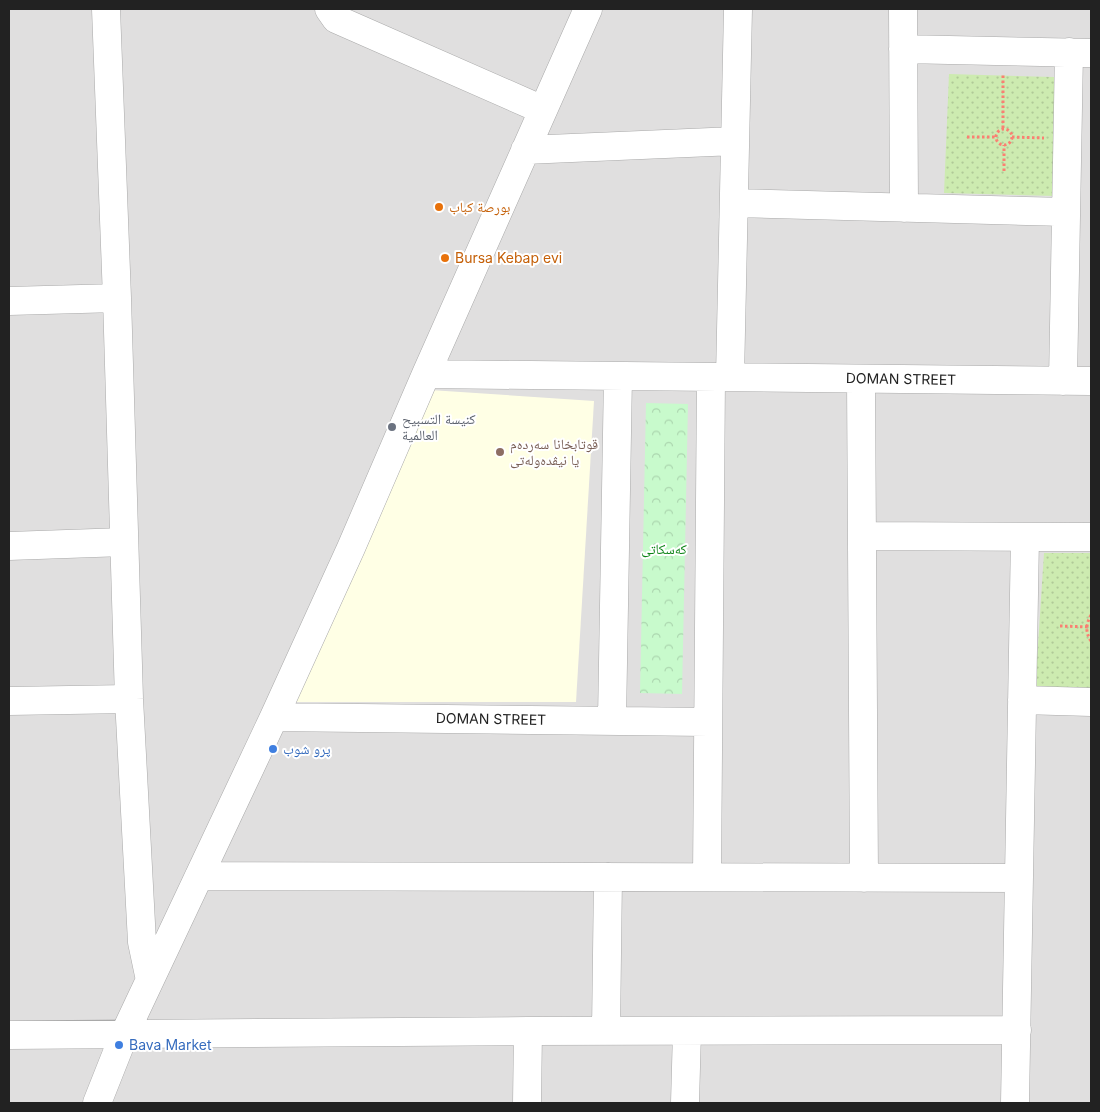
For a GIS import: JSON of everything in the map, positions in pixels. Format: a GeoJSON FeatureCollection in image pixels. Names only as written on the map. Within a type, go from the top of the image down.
{"type":"FeatureCollection","features":[{"type":"Feature","properties":{"kind":"street"},"geometry":{"type":"LineString","coordinates":[[106,9],[129,699],[142,942],[150,980]]}},
{"type":"Feature","properties":{"kind":"street"},"geometry":{"type":"LineString","coordinates":[[329,9],[336,19],[543,110]]}},
{"type":"Feature","properties":{"kind":"street"},"geometry":{"type":"LineString","coordinates":[[97,1103],[124,1035],[274,717],[351,548],[588,9]]}},
{"type":"Feature","properties":{"kind":"street"},"geometry":{"type":"LineString","coordinates":[[707,877],[708,722],[720,377],[734,203],[738,9]]}},
{"type":"Feature","properties":{"kind":"street"},"geometry":{"type":"LineString","coordinates":[[903,9],[904,208]]}},
{"type":"Feature","properties":{"kind":"street"},"geometry":{"type":"LineString","coordinates":[[903,49],[1080,52],[1066,212],[1063,381]]}},
{"type":"Feature","properties":{"kind":"street"},"geometry":{"type":"LineString","coordinates":[[525,150],[735,142]]}},
{"type":"Feature","properties":{"kind":"street"},"geometry":{"type":"LineString","coordinates":[[734,203],[1066,212]]}},
{"type":"Feature","properties":{"kind":"street"},"geometry":{"type":"LineString","coordinates":[[9,301],[117,298]]}},
{"type":"Feature","properties":{"kind":"street","name":"DOMAN STREET"},"geometry":{"type":"LineString","coordinates":[[426,374],[1091,381]]}},
{"type":"Feature","properties":{"kind":"street"},"geometry":{"type":"LineString","coordinates":[[612,720],[618,376]]}},
{"type":"Feature","properties":{"kind":"street"},"geometry":{"type":"LineString","coordinates":[[861,379],[864,878]]}},
{"type":"Feature","properties":{"kind":"street"},"geometry":{"type":"LineString","coordinates":[[862,536],[1091,537]]}},
{"type":"Feature","properties":{"kind":"street"},"geometry":{"type":"LineString","coordinates":[[1015,1103],[1025,537]]}},
{"type":"Feature","properties":{"kind":"street"},"geometry":{"type":"LineString","coordinates":[[9,546],[124,542]]}},
{"type":"Feature","properties":{"kind":"street"},"geometry":{"type":"LineString","coordinates":[[9,701],[129,699]]}},
{"type":"Feature","properties":{"kind":"street"},"geometry":{"type":"LineString","coordinates":[[1022,700],[1091,702]]}},
{"type":"Feature","properties":{"kind":"street","name":"DOMAN STREET"},"geometry":{"type":"LineString","coordinates":[[274,717],[708,722]]}},
{"type":"Feature","properties":{"kind":"street"},"geometry":{"type":"LineString","coordinates":[[199,876],[1019,878]]}},
{"type":"Feature","properties":{"kind":"street"},"geometry":{"type":"LineString","coordinates":[[606,1031],[608,877]]}},
{"type":"Feature","properties":{"kind":"street"},"geometry":{"type":"LineString","coordinates":[[9,1035],[1017,1030]]}},
{"type":"Feature","properties":{"kind":"street"},"geometry":{"type":"LineString","coordinates":[[528,1031],[528,1103]]}},
{"type":"Feature","properties":{"kind":"street"},"geometry":{"type":"LineString","coordinates":[[685,1103],[687,1031]]}},
{"type":"Feature","properties":{"kind":"path"},"geometry":{"type":"LineString","coordinates":[[1002,128],[1010,131],[1012,137],[1009,143],[1004,145],[998,144],[995,137],[1002,128],[1004,51]]}},
{"type":"Feature","properties":{"kind":"path"},"geometry":{"type":"LineString","coordinates":[[967,137],[995,137]]}},
{"type":"Feature","properties":{"kind":"path"},"geometry":{"type":"LineString","coordinates":[[1012,137],[1049,138]]}},
{"type":"Feature","properties":{"kind":"path"},"geometry":{"type":"LineString","coordinates":[[1004,145],[1004,171]]}},
{"type":"Feature","properties":{"kind":"path"},"geometry":{"type":"LineString","coordinates":[[1091,614],[1089,627],[1091,641]]}},
{"type":"Feature","properties":{"kind":"path"},"geometry":{"type":"LineString","coordinates":[[1060,626],[1089,627]]}},
{"type":"Feature","properties":{"kind":"shaded area"},"geometry":{"type":"Polygon","coordinates":[[[9,9],[1091,9],[1091,1103],[9,1103],[9,9]]]}},
{"type":"Feature","properties":{"kind":"shaded area"},"geometry":{"type":"Polygon","coordinates":[[[430,390],[594,401],[576,702],[288,702],[430,390]]]}},
{"type":"Feature","properties":{"kind":"green space"},"geometry":{"type":"Polygon","coordinates":[[[949,74],[1054,77],[1056,196],[944,193],[949,74]]]}},
{"type":"Feature","properties":{"kind":"green space","name":"کەسکاتی"},"geometry":{"type":"Polygon","coordinates":[[[646,403],[688,404],[682,694],[640,693],[646,403]]]}},
{"type":"Feature","properties":{"kind":"green space"},"geometry":{"type":"Polygon","coordinates":[[[1044,553],[1091,553],[1091,692],[1035,691],[1044,553]]]}},
{"type":"Feature","properties":{"kind":"place","name":"بورصة كباب"},"geometry":{"type":"Point","coordinates":[439,207]}},
{"type":"Feature","properties":{"kind":"place","name":"Bursa Kebap evi"},"geometry":{"type":"Point","coordinates":[445,258]}},
{"type":"Feature","properties":{"kind":"place","name":"كنيسة التسبيح العالمية"},"geometry":{"type":"Point","coordinates":[392,427]}},
{"type":"Feature","properties":{"kind":"place","name":"قوتابخانا سەردەم یا نیڤدەولەتی"},"geometry":{"type":"Point","coordinates":[500,452]}},
{"type":"Feature","properties":{"kind":"place","name":"پرو شوب"},"geometry":{"type":"Point","coordinates":[273,749]}},
{"type":"Feature","properties":{"kind":"place","name":"Bava Market"},"geometry":{"type":"Point","coordinates":[119,1045]}}]}
